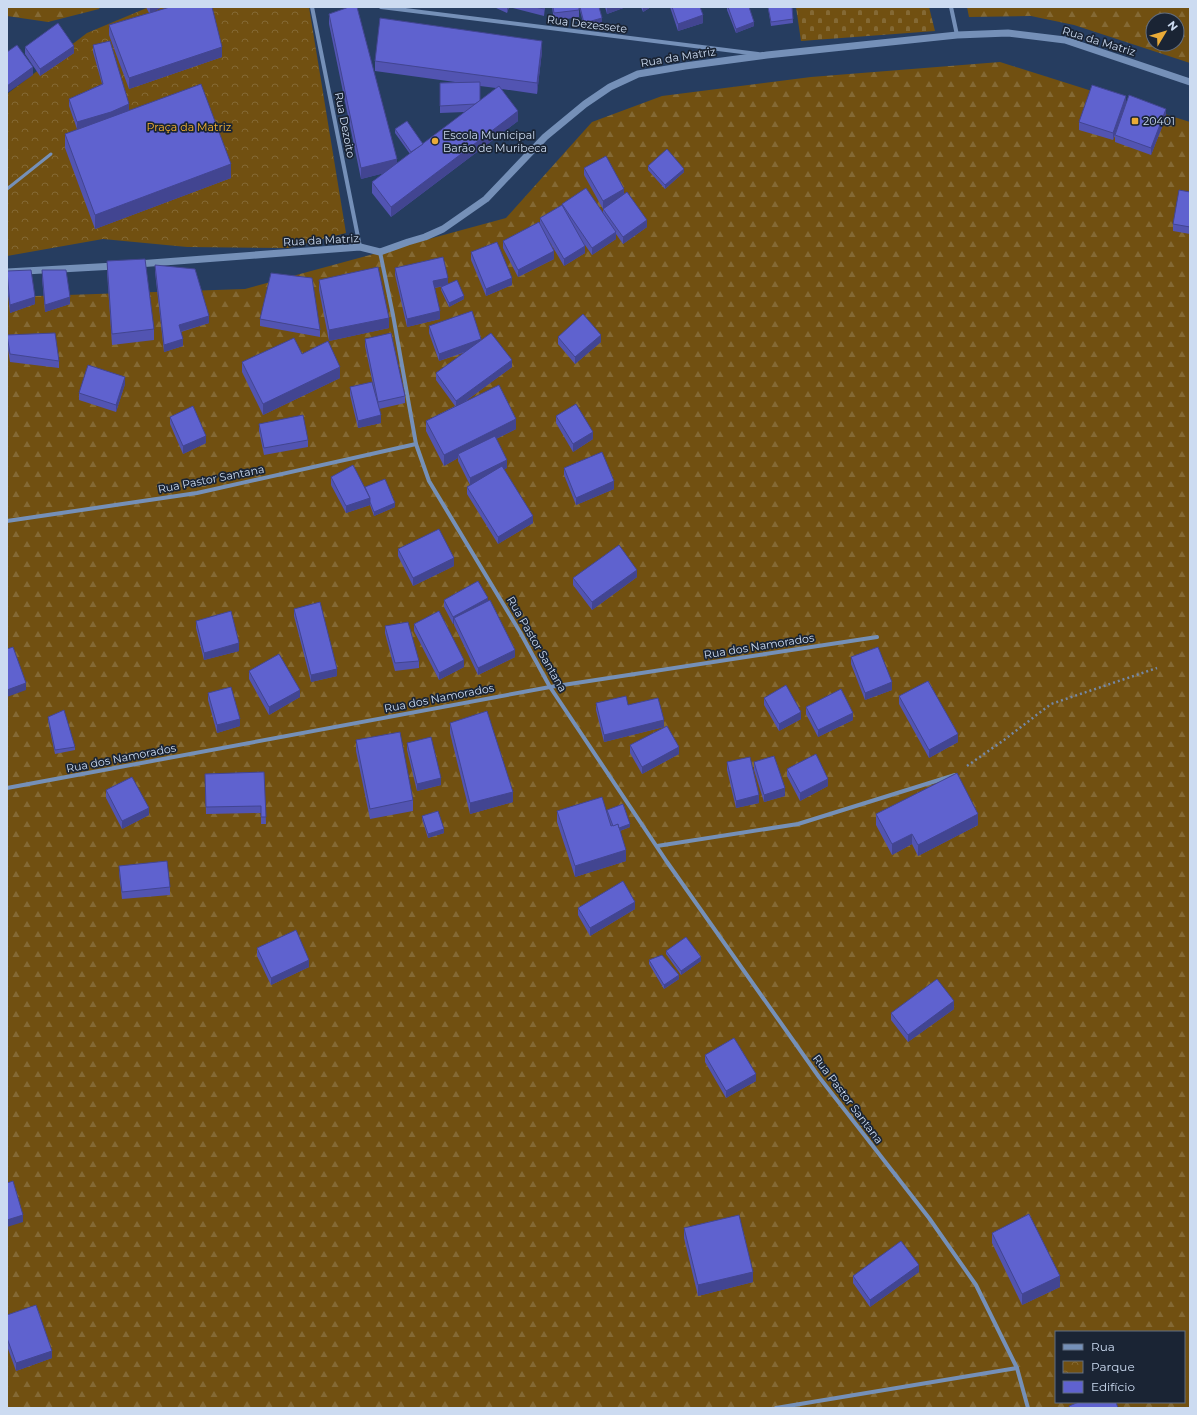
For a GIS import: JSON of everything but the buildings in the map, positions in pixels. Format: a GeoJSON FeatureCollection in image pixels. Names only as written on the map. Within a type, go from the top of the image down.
{"type":"FeatureCollection","features":[{"type":"Feature","properties":{"kind":"street","name":"Rua Dezoito"},"geometry":{"type":"LineString","coordinates":[[312,7],[360,248]]}},
{"type":"Feature","properties":{"kind":"street","name":"Rua Dezessete"},"geometry":{"type":"LineString","coordinates":[[381,7],[767,55]]}},
{"type":"Feature","properties":{"kind":"street"},"geometry":{"type":"LineString","coordinates":[[951,7],[957,35]]}},
{"type":"Feature","properties":{"kind":"street","name":"Rua da Matriz"},"geometry":{"type":"LineString","coordinates":[[131,264],[360,248],[380,252],[425,237],[443,229],[486,199],[545,137],[585,104],[610,87],[638,74],[767,55],[957,35],[1008,33],[1065,40],[1190,82]]}},
{"type":"Feature","properties":{"kind":"street","name":"Rua Pastor Santana"},"geometry":{"type":"LineString","coordinates":[[380,252],[416,444],[429,481],[520,632],[550,687],[656,846],[819,1077],[929,1218],[972,1279],[1017,1368],[1028,1408]]}},
{"type":"Feature","properties":{"kind":"street"},"geometry":{"type":"LineString","coordinates":[[7,272],[124,265]]}},
{"type":"Feature","properties":{"kind":"street","name":"Rua Pastor Santana"},"geometry":{"type":"LineString","coordinates":[[7,521],[197,493],[416,444]]}},
{"type":"Feature","properties":{"kind":"street","name":"Rua dos Namorados"},"geometry":{"type":"LineString","coordinates":[[7,788],[550,687],[877,637]]}},
{"type":"Feature","properties":{"kind":"street"},"geometry":{"type":"LineString","coordinates":[[656,846],[798,824],[956,775]]}},
{"type":"Feature","properties":{"kind":"street"},"geometry":{"type":"LineString","coordinates":[[776,1408],[1017,1368]]}},
{"type":"Feature","properties":{"kind":"lane"},"geometry":{"type":"LineString","coordinates":[[7,189],[51,154]]}},
{"type":"Feature","properties":{"kind":"path"},"geometry":{"type":"LineString","coordinates":[[956,775],[1051,704],[1157,668]]}},
{"type":"Feature","properties":{"kind":"green space"},"geometry":{"type":"Polygon","coordinates":[[[7,7],[100,7],[99,9],[48,22],[7,16],[7,7]]]}},
{"type":"Feature","properties":{"kind":"green space","name":"Praça da Matriz"},"geometry":{"type":"Polygon","coordinates":[[[149,7],[309,7],[346,233],[288,248],[187,247],[103,239],[7,256],[7,94],[87,33],[149,7]]]}},
{"type":"Feature","properties":{"kind":"green space"},"geometry":{"type":"Polygon","coordinates":[[[796,7],[929,7],[935,31],[801,41],[796,7]]]}},
{"type":"Feature","properties":{"kind":"green space"},"geometry":{"type":"Polygon","coordinates":[[[967,7],[1190,7],[1190,63],[1156,52],[1185,52],[1185,12],[1145,12],[1145,48],[1074,25],[1031,16],[969,17],[967,7]]]}},
{"type":"Feature","properties":{"kind":"green space"},"geometry":{"type":"Polygon","coordinates":[[[1000,62],[1190,122],[1190,1408],[7,1408],[7,297],[245,289],[506,218],[592,122],[662,96],[811,77],[1000,62]]]}},
{"type":"Feature","properties":{"kind":"place","name":"20401"},"geometry":{"type":"Point","coordinates":[1135,121]}},
{"type":"Feature","properties":{"kind":"place","name":"Escola Municipal Barão de Muribeca"},"geometry":{"type":"Point","coordinates":[435,141]}}]}
